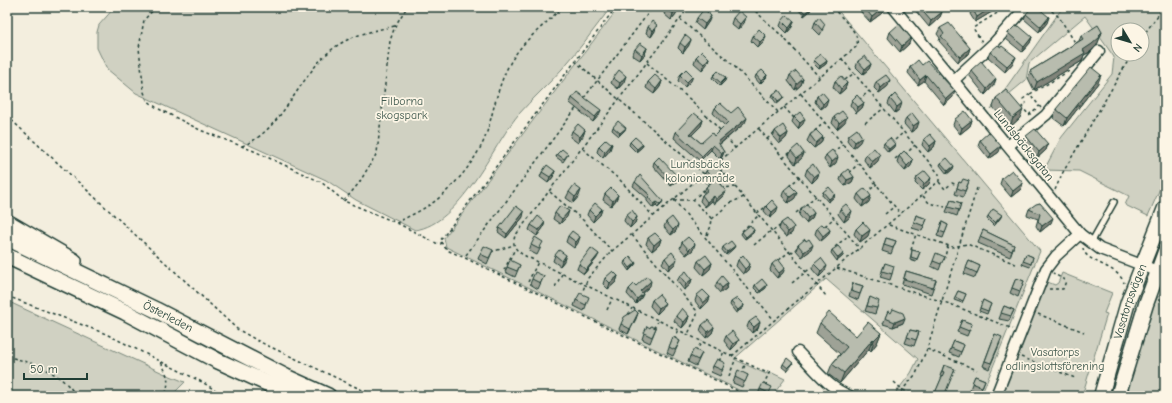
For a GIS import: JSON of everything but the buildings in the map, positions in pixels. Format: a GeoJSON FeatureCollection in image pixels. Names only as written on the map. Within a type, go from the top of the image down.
{"type":"FeatureCollection","features":[{"type":"Feature","properties":{"kind":"main road","name":"Vasatorpsvägen"},"geometry":{"type":"LineString","coordinates":[[1101,396],[1132,291],[1165,208]]}},
{"type":"Feature","properties":{"kind":"main road"},"geometry":{"type":"LineString","coordinates":[[7,222],[156,310]]}},
{"type":"Feature","properties":{"kind":"main road","name":"Österleden"},"geometry":{"type":"LineString","coordinates":[[7,238],[156,310],[286,377],[328,396]]}},
{"type":"Feature","properties":{"kind":"main road","name":"Vasatorpsvägen"},"geometry":{"type":"LineString","coordinates":[[1118,396],[1148,297],[1161,273],[1165,252]]}},
{"type":"Feature","properties":{"kind":"main road","name":"Österleden"},"geometry":{"type":"LineString","coordinates":[[7,256],[164,332],[216,360],[295,396]]}},
{"type":"Feature","properties":{"kind":"main road"},"geometry":{"type":"LineString","coordinates":[[7,266],[164,332]]}},
{"type":"Feature","properties":{"kind":"street"},"geometry":{"type":"LineString","coordinates":[[954,80],[987,50],[1026,7]]}},
{"type":"Feature","properties":{"kind":"street","name":"Lundsbäcksgatan"},"geometry":{"type":"LineString","coordinates":[[898,9],[1052,200],[1086,239],[1111,254],[1161,273]]}},
{"type":"Feature","properties":{"kind":"street"},"geometry":{"type":"LineString","coordinates":[[1008,146],[1046,115],[1099,51]]}},
{"type":"Feature","properties":{"kind":"street"},"geometry":{"type":"LineString","coordinates":[[996,396],[1046,269],[1056,256],[1086,239]]}},
{"type":"Feature","properties":{"kind":"street"},"geometry":{"type":"LineString","coordinates":[[798,352],[827,382],[839,392],[850,396]]}},
{"type":"Feature","properties":{"kind":"lane"},"geometry":{"type":"LineString","coordinates":[[1086,239],[1114,202]]}},
{"type":"Feature","properties":{"kind":"path"},"geometry":{"type":"LineString","coordinates":[[156,7],[144,20],[139,48],[144,92],[147,100],[157,108],[200,130],[242,146],[321,182],[344,201],[397,223],[436,243],[441,244],[447,250],[748,396]]}},
{"type":"Feature","properties":{"kind":"path"},"geometry":{"type":"LineString","coordinates":[[344,201],[359,183],[377,153],[390,41],[395,26],[407,7]]}},
{"type":"Feature","properties":{"kind":"path"},"geometry":{"type":"LineString","coordinates":[[397,223],[428,207],[454,183],[474,160],[485,138],[500,87],[511,61],[534,33],[562,7]]}},
{"type":"Feature","properties":{"kind":"path"},"geometry":{"type":"LineString","coordinates":[[441,244],[440,239],[616,7]]}},
{"type":"Feature","properties":{"kind":"path"},"geometry":{"type":"LineString","coordinates":[[583,99],[653,7]]}},
{"type":"Feature","properties":{"kind":"path"},"geometry":{"type":"LineString","coordinates":[[504,270],[515,249],[515,236],[689,7]]}},
{"type":"Feature","properties":{"kind":"path"},"geometry":{"type":"LineString","coordinates":[[751,7],[782,36],[819,77]]}},
{"type":"Feature","properties":{"kind":"path"},"geometry":{"type":"LineString","coordinates":[[826,296],[716,164],[856,47],[858,40],[856,35],[832,7]]}},
{"type":"Feature","properties":{"kind":"path"},"geometry":{"type":"LineString","coordinates":[[987,50],[973,28],[1006,7]]}},
{"type":"Feature","properties":{"kind":"path"},"geometry":{"type":"LineString","coordinates":[[1047,7],[1059,17],[1078,48]]}},
{"type":"Feature","properties":{"kind":"path"},"geometry":{"type":"LineString","coordinates":[[1150,26],[1164,7]]}},
{"type":"Feature","properties":{"kind":"path"},"geometry":{"type":"LineString","coordinates":[[680,19],[723,55],[778,112]]}},
{"type":"Feature","properties":{"kind":"path"},"geometry":{"type":"LineString","coordinates":[[242,146],[262,136],[330,51],[358,34],[395,26]]}},
{"type":"Feature","properties":{"kind":"path"},"geometry":{"type":"LineString","coordinates":[[732,356],[889,225],[938,182],[939,174],[842,59]]}},
{"type":"Feature","properties":{"kind":"path"},"geometry":{"type":"LineString","coordinates":[[575,61],[704,174]]}},
{"type":"Feature","properties":{"kind":"path"},"geometry":{"type":"LineString","coordinates":[[1052,200],[1062,174],[1127,62]]}},
{"type":"Feature","properties":{"kind":"path"},"geometry":{"type":"LineString","coordinates":[[647,63],[692,101],[735,148]]}},
{"type":"Feature","properties":{"kind":"path"},"geometry":{"type":"LineString","coordinates":[[1039,106],[1028,115],[1022,107],[1026,103],[1023,98],[1070,69],[1076,79]]}},
{"type":"Feature","properties":{"kind":"path"},"geometry":{"type":"LineString","coordinates":[[842,82],[854,73]]}},
{"type":"Feature","properties":{"kind":"path"},"geometry":{"type":"LineString","coordinates":[[858,101],[869,91]]}},
{"type":"Feature","properties":{"kind":"path"},"geometry":{"type":"LineString","coordinates":[[800,94],[901,214]]}},
{"type":"Feature","properties":{"kind":"path"},"geometry":{"type":"LineString","coordinates":[[1030,94],[1046,115]]}},
{"type":"Feature","properties":{"kind":"path"},"geometry":{"type":"LineString","coordinates":[[466,255],[579,105]]}},
{"type":"Feature","properties":{"kind":"path"},"geometry":{"type":"LineString","coordinates":[[784,107],[794,118]]}},
{"type":"Feature","properties":{"kind":"path"},"geometry":{"type":"LineString","coordinates":[[865,123],[884,108]]}},
{"type":"Feature","properties":{"kind":"path"},"geometry":{"type":"LineString","coordinates":[[7,116],[237,329],[260,342],[375,396]]}},
{"type":"Feature","properties":{"kind":"path"},"geometry":{"type":"LineString","coordinates":[[810,135],[825,122]]}},
{"type":"Feature","properties":{"kind":"path"},"geometry":{"type":"LineString","coordinates":[[759,129],[860,249]]}},
{"type":"Feature","properties":{"kind":"path"},"geometry":{"type":"LineString","coordinates":[[767,139],[778,130]]}},
{"type":"Feature","properties":{"kind":"path"},"geometry":{"type":"LineString","coordinates":[[895,140],[904,132]]}},
{"type":"Feature","properties":{"kind":"path"},"geometry":{"type":"LineString","coordinates":[[831,154],[843,144]]}},
{"type":"Feature","properties":{"kind":"path"},"geometry":{"type":"LineString","coordinates":[[895,159],[900,155],[904,155],[915,145]]}},
{"type":"Feature","properties":{"kind":"path"},"geometry":{"type":"LineString","coordinates":[[582,148],[620,180],[653,216]]}},
{"type":"Feature","properties":{"kind":"path"},"geometry":{"type":"LineString","coordinates":[[783,158],[790,152]]}},
{"type":"Feature","properties":{"kind":"path"},"geometry":{"type":"LineString","coordinates":[[848,174],[859,163]]}},
{"type":"Feature","properties":{"kind":"path"},"geometry":{"type":"LineString","coordinates":[[580,296],[585,284],[612,251],[710,169]]}},
{"type":"Feature","properties":{"kind":"path"},"geometry":{"type":"LineString","coordinates":[[701,177],[709,186],[713,187]]}},
{"type":"Feature","properties":{"kind":"path"},"geometry":{"type":"LineString","coordinates":[[788,188],[800,177]]}},
{"type":"Feature","properties":{"kind":"path"},"geometry":{"type":"LineString","coordinates":[[938,182],[945,189],[952,183],[957,185]]}},
{"type":"Feature","properties":{"kind":"path"},"geometry":{"type":"LineString","coordinates":[[865,194],[877,184]]}},
{"type":"Feature","properties":{"kind":"path"},"geometry":{"type":"LineString","coordinates":[[674,200],[693,200],[709,186]]}},
{"type":"Feature","properties":{"kind":"path"},"geometry":{"type":"LineString","coordinates":[[718,188],[735,187]]}},
{"type":"Feature","properties":{"kind":"path"},"geometry":{"type":"LineString","coordinates":[[897,396],[916,374],[927,349],[977,188]]}},
{"type":"Feature","properties":{"kind":"path"},"geometry":{"type":"LineString","coordinates":[[549,192],[584,221],[612,251]]}},
{"type":"Feature","properties":{"kind":"path"},"geometry":{"type":"LineString","coordinates":[[796,213],[816,196]]}},
{"type":"Feature","properties":{"kind":"path"},"geometry":{"type":"LineString","coordinates":[[923,196],[929,203],[945,207]]}},
{"type":"Feature","properties":{"kind":"path"},"geometry":{"type":"LineString","coordinates":[[706,237],[711,226],[712,219],[730,203],[744,197]]}},
{"type":"Feature","properties":{"kind":"path"},"geometry":{"type":"LineString","coordinates":[[674,200],[774,320]]}},
{"type":"Feature","properties":{"kind":"path"},"geometry":{"type":"LineString","coordinates":[[693,200],[712,219]]}},
{"type":"Feature","properties":{"kind":"path"},"geometry":{"type":"LineString","coordinates":[[757,213],[769,204]]}},
{"type":"Feature","properties":{"kind":"path"},"geometry":{"type":"LineString","coordinates":[[885,214],[895,206]]}},
{"type":"Feature","properties":{"kind":"path"},"geometry":{"type":"LineString","coordinates":[[742,231],[760,216]]}},
{"type":"Feature","properties":{"kind":"path"},"geometry":{"type":"LineString","coordinates":[[823,228],[834,218]]}},
{"type":"Feature","properties":{"kind":"path"},"geometry":{"type":"LineString","coordinates":[[754,245],[784,222]]}},
{"type":"Feature","properties":{"kind":"path"},"geometry":{"type":"LineString","coordinates":[[889,225],[952,247],[960,244],[967,244],[1018,265]]}},
{"type":"Feature","properties":{"kind":"path"},"geometry":{"type":"LineString","coordinates":[[911,250],[916,234]]}},
{"type":"Feature","properties":{"kind":"path"},"geometry":{"type":"LineString","coordinates":[[632,235],[696,310],[697,315],[688,334]]}},
{"type":"Feature","properties":{"kind":"path"},"geometry":{"type":"LineString","coordinates":[[835,247],[848,235]]}},
{"type":"Feature","properties":{"kind":"path"},"geometry":{"type":"LineString","coordinates":[[1086,239],[1082,246],[1083,251],[1122,277],[1127,288],[1132,291]]}},
{"type":"Feature","properties":{"kind":"path"},"geometry":{"type":"LineString","coordinates":[[489,252],[514,244]]}},
{"type":"Feature","properties":{"kind":"path"},"geometry":{"type":"LineString","coordinates":[[944,260],[948,245]]}},
{"type":"Feature","properties":{"kind":"path"},"geometry":{"type":"LineString","coordinates":[[778,261],[798,247]]}},
{"type":"Feature","properties":{"kind":"path"},"geometry":{"type":"LineString","coordinates":[[515,249],[612,299],[769,374]]}},
{"type":"Feature","properties":{"kind":"path"},"geometry":{"type":"LineString","coordinates":[[528,282],[538,262]]}},
{"type":"Feature","properties":{"kind":"path"},"geometry":{"type":"LineString","coordinates":[[792,283],[812,268]]}},
{"type":"Feature","properties":{"kind":"path"},"geometry":{"type":"LineString","coordinates":[[837,268],[942,302],[1020,332]]}},
{"type":"Feature","properties":{"kind":"path"},"geometry":{"type":"LineString","coordinates":[[555,287],[562,274]]}},
{"type":"Feature","properties":{"kind":"path"},"geometry":{"type":"LineString","coordinates":[[7,296],[106,334],[202,382],[225,396]]}},
{"type":"Feature","properties":{"kind":"path"},"geometry":{"type":"LineString","coordinates":[[1148,297],[1165,300]]}},
{"type":"Feature","properties":{"kind":"path"},"geometry":{"type":"LineString","coordinates":[[606,310],[612,299]]}},
{"type":"Feature","properties":{"kind":"path"},"geometry":{"type":"LineString","coordinates":[[626,319],[632,308]]}},
{"type":"Feature","properties":{"kind":"path"},"geometry":{"type":"LineString","coordinates":[[1036,313],[1084,332]]}},
{"type":"Feature","properties":{"kind":"path"},"geometry":{"type":"LineString","coordinates":[[652,331],[658,321]]}},
{"type":"Feature","properties":{"kind":"path"},"geometry":{"type":"LineString","coordinates":[[673,342],[679,330]]}},
{"type":"Feature","properties":{"kind":"path"},"geometry":{"type":"LineString","coordinates":[[696,352],[702,341]]}},
{"type":"Feature","properties":{"kind":"path"},"geometry":{"type":"LineString","coordinates":[[927,349],[977,370]]}},
{"type":"Feature","properties":{"kind":"path"},"geometry":{"type":"LineString","coordinates":[[719,362],[724,352]]}},
{"type":"Feature","properties":{"kind":"path"},"geometry":{"type":"LineString","coordinates":[[1019,356],[1075,378]]}},
{"type":"Feature","properties":{"kind":"path"},"geometry":{"type":"LineString","coordinates":[[7,357],[45,369],[58,378],[76,396]]}},
{"type":"Feature","properties":{"kind":"path"},"geometry":{"type":"LineString","coordinates":[[729,376],[736,358]]}},
{"type":"Feature","properties":{"kind":"path"},"geometry":{"type":"LineString","coordinates":[[160,361],[167,373],[169,384],[165,396]]}},
{"type":"Feature","properties":{"kind":"path"},"geometry":{"type":"LineString","coordinates":[[740,376],[746,363]]}},
{"type":"Feature","properties":{"kind":"path"},"geometry":{"type":"LineString","coordinates":[[763,386],[770,370]]}},
{"type":"Feature","properties":{"kind":"path"},"geometry":{"type":"LineString","coordinates":[[894,382],[903,390],[917,396]]}},
{"type":"Feature","properties":{"kind":"green space","name":"Filborna skogspark"},"geometry":{"type":"Polygon","coordinates":[[[115,7],[611,7],[557,75],[518,115],[474,182],[461,199],[446,214],[431,225],[415,230],[356,200],[326,180],[136,93],[107,69],[97,48],[97,32],[99,25],[115,7]]]}},
{"type":"Feature","properties":{"kind":"green space","name":"Lundsbäcks koloniområde"},"geometry":{"type":"Polygon","coordinates":[[[619,7],[835,7],[1040,251],[981,396],[893,396],[911,373],[918,359],[826,279],[734,359],[766,374],[768,371],[785,379],[772,396],[751,396],[446,247],[444,238],[619,7]]]}},
{"type":"Feature","properties":{"kind":"green space"},"geometry":{"type":"Polygon","coordinates":[[[1063,7],[1165,7],[1165,177],[1148,216],[1125,205],[1129,196],[1079,171],[1044,170],[1061,138],[1112,74],[1113,62],[1150,62],[1150,22],[1110,22],[1110,51],[1085,16],[1029,63],[1026,80],[991,109],[1063,7]]]}},
{"type":"Feature","properties":{"kind":"green space","name":"Vasatorps odlingslottsförening"},"geometry":{"type":"Polygon","coordinates":[[[1062,273],[1112,293],[1104,313],[1107,314],[1082,396],[999,396],[1045,281],[1055,285],[1058,283],[1062,273]]]}},
{"type":"Feature","properties":{"kind":"green space"},"geometry":{"type":"Polygon","coordinates":[[[1165,291],[1165,396],[1125,396],[1151,310],[1157,298],[1165,291]]]}},
{"type":"Feature","properties":{"kind":"green space"},"geometry":{"type":"Polygon","coordinates":[[[7,301],[185,382],[171,396],[7,396],[7,301]]]}}]}
